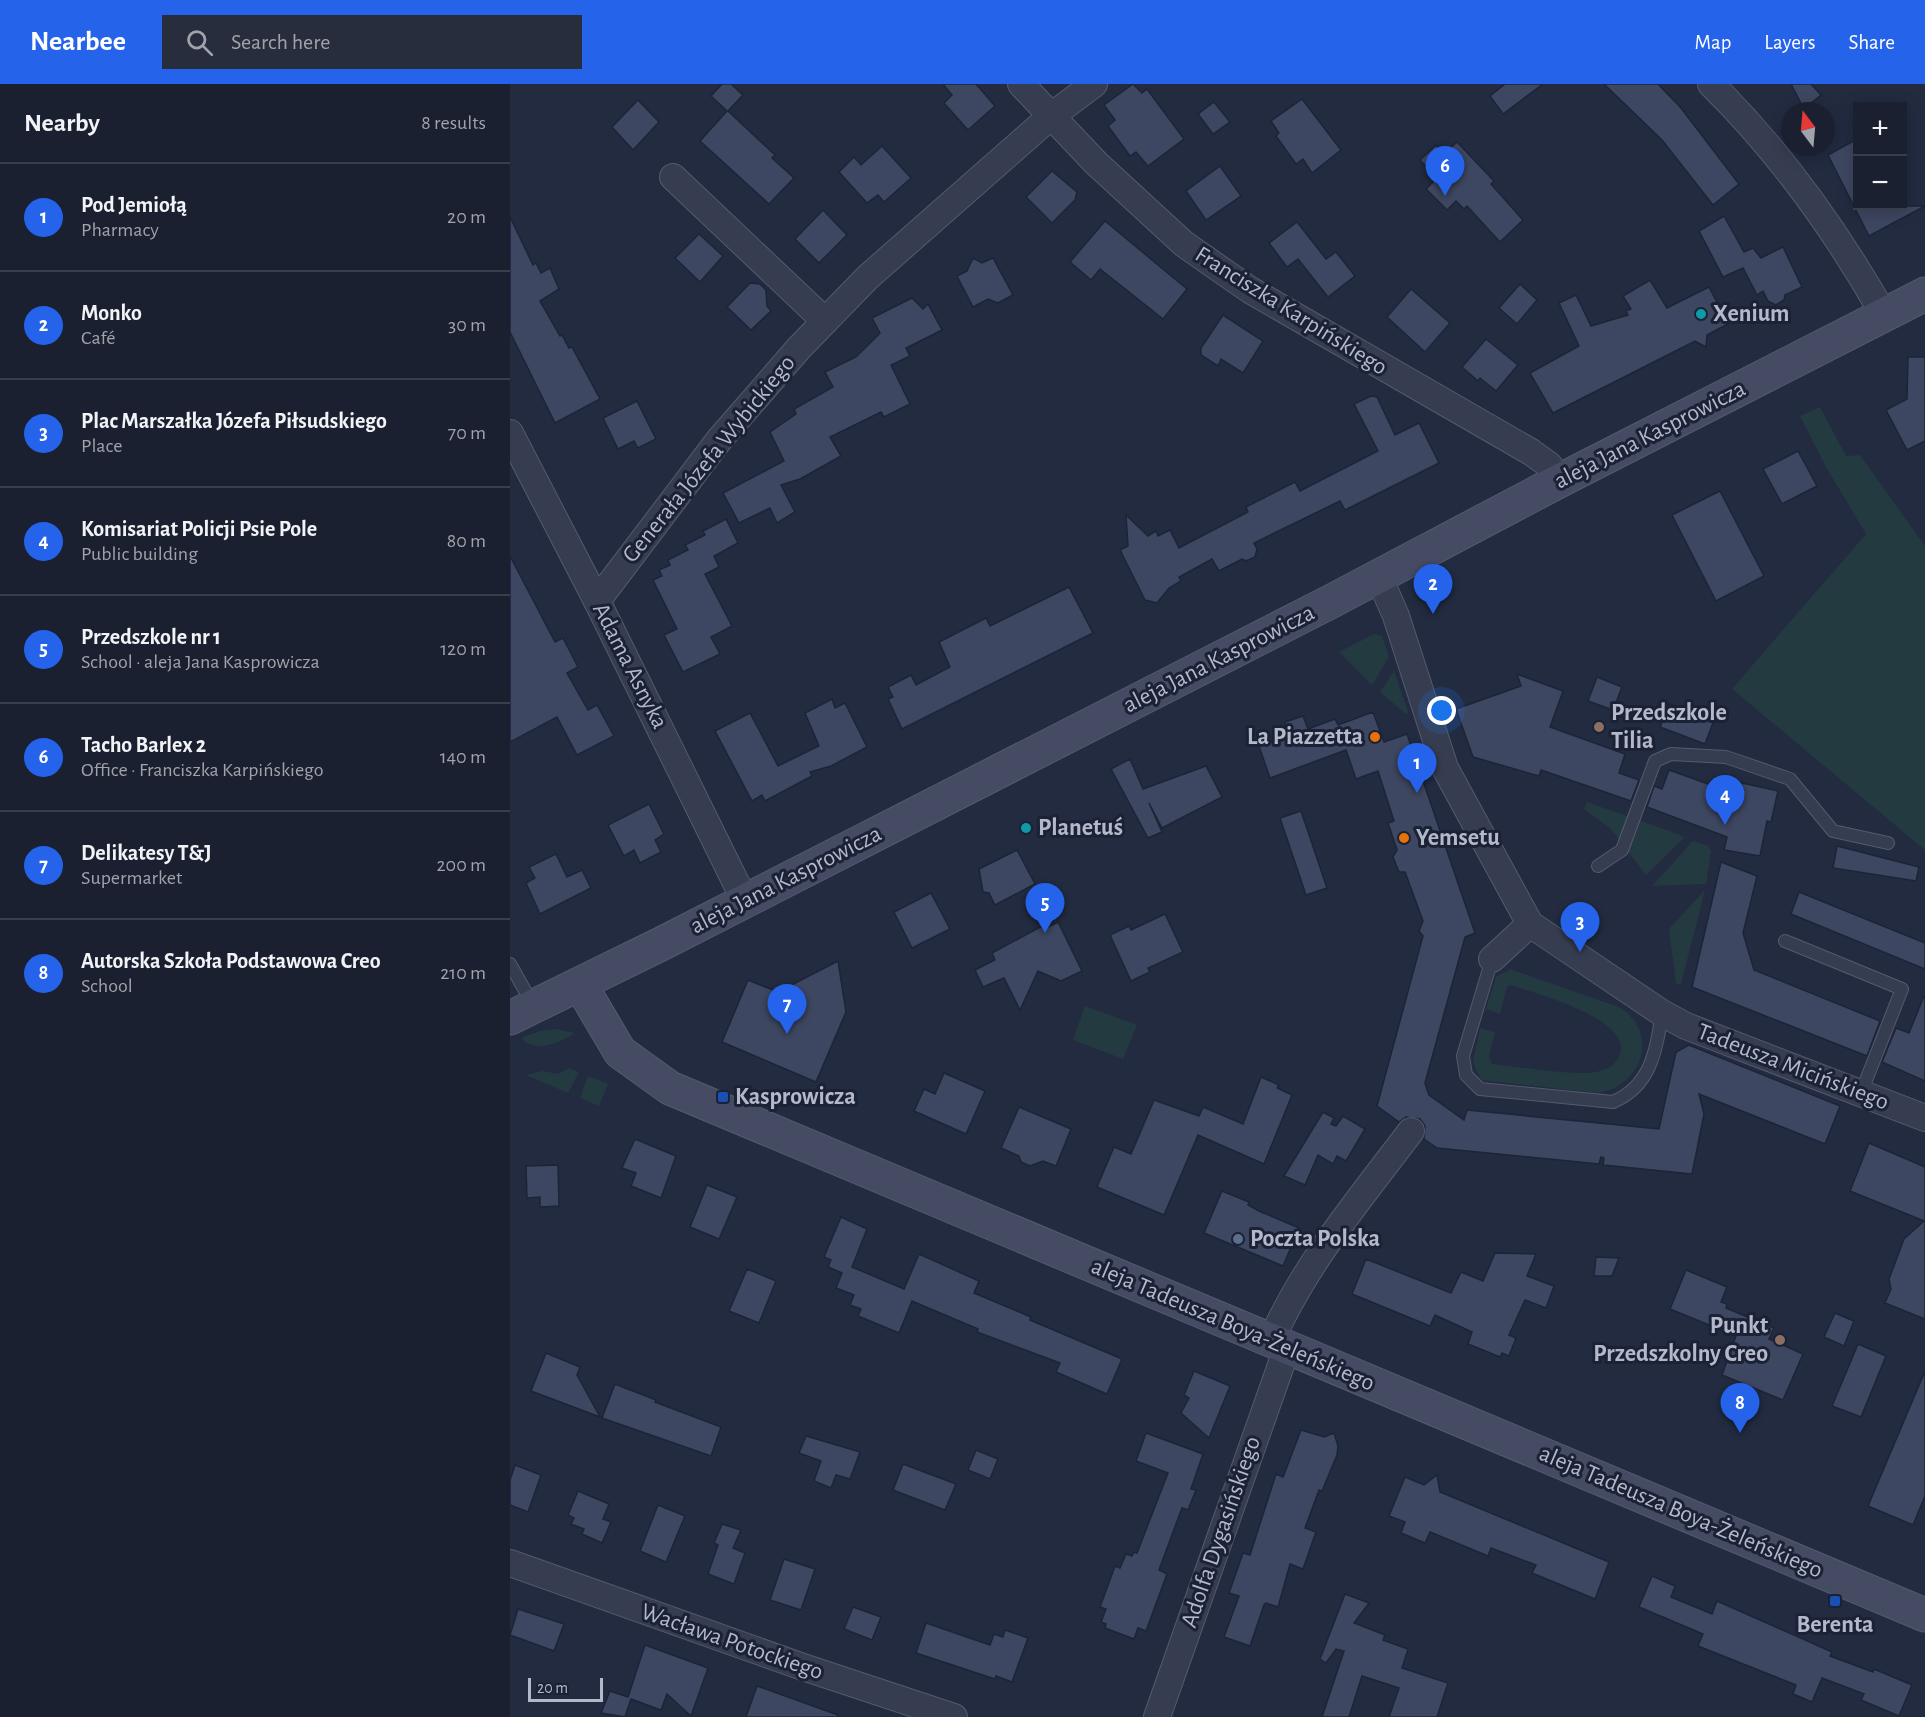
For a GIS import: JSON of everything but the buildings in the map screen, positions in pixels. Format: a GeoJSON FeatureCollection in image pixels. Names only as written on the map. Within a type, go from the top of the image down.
{"type":"FeatureCollection","features":[{"type":"Feature","properties":{"kind":"street","name":"Franciszka Karpińskiego"},"geometry":{"type":"LineString","coordinates":[[1021,84],[1050,117],[1184,244],[1250,290],[1531,452],[1549,465],[1558,481]]}},
{"type":"Feature","properties":{"kind":"street","name":"Generała Józefa Wybickiego"},"geometry":{"type":"LineString","coordinates":[[597,601],[719,440],[825,321],[868,278],[1050,117],[1094,84]]}},
{"type":"Feature","properties":{"kind":"street"},"geometry":{"type":"LineString","coordinates":[[1711,84],[1796,180],[1865,281],[1884,315]]}},
{"type":"Feature","properties":{"kind":"street"},"geometry":{"type":"LineString","coordinates":[[673,177],[825,321]]}},
{"type":"Feature","properties":{"kind":"street","name":"aleja Jana Kasprowicza"},"geometry":{"type":"LineString","coordinates":[[522,1012],[745,902],[1379,577],[1558,481],[1925,294]]}},
{"type":"Feature","properties":{"kind":"street","name":"Adama Asnyka"},"geometry":{"type":"LineString","coordinates":[[510,434],[597,601],[745,902]]}},
{"type":"Feature","properties":{"kind":"street"},"geometry":{"type":"LineString","coordinates":[[1379,577],[1396,616],[1445,768],[1530,924],[1492,959]]}},
{"type":"Feature","properties":{"kind":"street","name":"Tadeusza Micińskiego"},"geometry":{"type":"LineString","coordinates":[[1530,924],[1662,1013],[1686,1026],[1925,1118]]}},
{"type":"Feature","properties":{"kind":"street","name":"aleja Tadeusza Boya-Żeleńskiego"},"geometry":{"type":"LineString","coordinates":[[580,984],[620,1052],[670,1088],[1925,1615]]}},
{"type":"Feature","properties":{"kind":"street","name":"Adolfa Dygasińskiego"},"geometry":{"type":"LineString","coordinates":[[1157,1717],[1279,1345],[1288,1306],[1353,1209],[1411,1131]]}},
{"type":"Feature","properties":{"kind":"street","name":"Wacława Potockiego"},"geometry":{"type":"LineString","coordinates":[[510,1563],[803,1667],[954,1717]]}},
{"type":"Feature","properties":{"kind":"lane"},"geometry":{"type":"LineString","coordinates":[[1598,866],[1622,850],[1655,761],[1671,754],[1726,757],[1790,779],[1833,831],[1888,843]]}},
{"type":"Feature","properties":{"kind":"lane"},"geometry":{"type":"LineString","coordinates":[[1785,940],[1902,989],[1861,1093]]}},
{"type":"Feature","properties":{"kind":"lane"},"geometry":{"type":"LineString","coordinates":[[1492,959],[1463,1056],[1466,1075],[1480,1089],[1613,1102],[1621,1099],[1628,1096],[1643,1081],[1658,1040],[1662,1013]]}},
{"type":"Feature","properties":{"kind":"lane"},"geometry":{"type":"LineString","coordinates":[[510,964],[522,1012]]}},
{"type":"Feature","properties":{"kind":"shaded area"},"geometry":{"type":"Polygon","coordinates":[[[1820,407],[1846,456],[1860,455],[1925,546],[1925,850],[1732,689],[1866,534],[1826,467],[1800,416],[1820,407]]]}},
{"type":"Feature","properties":{"kind":"shaded area"},"geometry":{"type":"Polygon","coordinates":[[[1374,634],[1382,636],[1389,657],[1372,685],[1339,652],[1374,634]]]}},
{"type":"Feature","properties":{"kind":"shaded area"},"geometry":{"type":"Polygon","coordinates":[[[1394,671],[1408,712],[1406,714],[1380,692],[1394,671]]]}},
{"type":"Feature","properties":{"kind":"shaded area"},"geometry":{"type":"Polygon","coordinates":[[[1587,802],[1684,838],[1646,875],[1611,829],[1584,809],[1587,802]]]}},
{"type":"Feature","properties":{"kind":"shaded area"},"geometry":{"type":"Polygon","coordinates":[[[1693,841],[1708,846],[1711,851],[1706,884],[1652,886],[1693,841]]]}},
{"type":"Feature","properties":{"kind":"shaded area"},"geometry":{"type":"Polygon","coordinates":[[[1705,890],[1681,984],[1676,984],[1669,929],[1705,890]]]}},
{"type":"Feature","properties":{"kind":"shaded area"},"geometry":{"type":"Polygon","coordinates":[[[1510,969],[1619,1007],[1632,1018],[1639,1030],[1642,1044],[1641,1057],[1635,1070],[1626,1081],[1613,1089],[1597,1093],[1481,1080],[1473,1062],[1480,1028],[1495,1032],[1489,1057],[1492,1064],[1588,1073],[1606,1069],[1619,1057],[1620,1043],[1613,1031],[1599,1020],[1560,1002],[1511,985],[1507,987],[1500,1014],[1486,1009],[1496,977],[1510,969]]]}},
{"type":"Feature","properties":{"kind":"shaded area"},"geometry":{"type":"Polygon","coordinates":[[[1085,1006],[1137,1025],[1123,1059],[1073,1040],[1085,1006]]]}},
{"type":"Feature","properties":{"kind":"shaded area"},"geometry":{"type":"Polygon","coordinates":[[[555,1029],[575,1033],[555,1043],[541,1046],[527,1043],[521,1038],[540,1031],[555,1029]]]}},
{"type":"Feature","properties":{"kind":"shaded area"},"geometry":{"type":"Polygon","coordinates":[[[569,1068],[579,1072],[568,1093],[526,1075],[543,1071],[558,1074],[569,1068]]]}},
{"type":"Feature","properties":{"kind":"shaded area"},"geometry":{"type":"Polygon","coordinates":[[[588,1076],[608,1084],[599,1106],[580,1098],[588,1076]]]}},
{"type":"Feature","properties":{"kind":"place","name":"Tacho Barlex 2"},"geometry":{"type":"Point","coordinates":[1445,196]}},
{"type":"Feature","properties":{"kind":"place","name":"Xenium"},"geometry":{"type":"Point","coordinates":[1701,314]}},
{"type":"Feature","properties":{"kind":"place","name":"Monko"},"geometry":{"type":"Point","coordinates":[1433,614]}},
{"type":"Feature","properties":{"kind":"place","name":"Przedszkole Tilia"},"geometry":{"type":"Point","coordinates":[1599,727]}},
{"type":"Feature","properties":{"kind":"place","name":"La Piazzetta"},"geometry":{"type":"Point","coordinates":[1375,737]}},
{"type":"Feature","properties":{"kind":"place","name":"Pod Jemiołą"},"geometry":{"type":"Point","coordinates":[1417,793]}},
{"type":"Feature","properties":{"kind":"place","name":"Komisariat Policji Psie Pole"},"geometry":{"type":"Point","coordinates":[1725,825]}},
{"type":"Feature","properties":{"kind":"place","name":"Planetuś"},"geometry":{"type":"Point","coordinates":[1026,828]}},
{"type":"Feature","properties":{"kind":"place","name":"Yemsetu"},"geometry":{"type":"Point","coordinates":[1404,838]}},
{"type":"Feature","properties":{"kind":"place","name":"Przedszkole nr 1"},"geometry":{"type":"Point","coordinates":[1045,933]}},
{"type":"Feature","properties":{"kind":"place","name":"Plac Marszałka Józefa Piłsudskiego"},"geometry":{"type":"Point","coordinates":[1580,952]}},
{"type":"Feature","properties":{"kind":"place","name":"Delikatesy T&J"},"geometry":{"type":"Point","coordinates":[787,1034]}},
{"type":"Feature","properties":{"kind":"place","name":"Kasprowicza"},"geometry":{"type":"Point","coordinates":[723,1097]}},
{"type":"Feature","properties":{"kind":"place","name":"Poczta Polska"},"geometry":{"type":"Point","coordinates":[1238,1239]}},
{"type":"Feature","properties":{"kind":"place","name":"Punkt Przedszkolny Creo"},"geometry":{"type":"Point","coordinates":[1780,1340]}},
{"type":"Feature","properties":{"kind":"place","name":"Autorska Szkoła Podstawowa Creo"},"geometry":{"type":"Point","coordinates":[1740,1433]}},
{"type":"Feature","properties":{"kind":"place","name":"Berenta"},"geometry":{"type":"Point","coordinates":[1835,1601]}}]}
